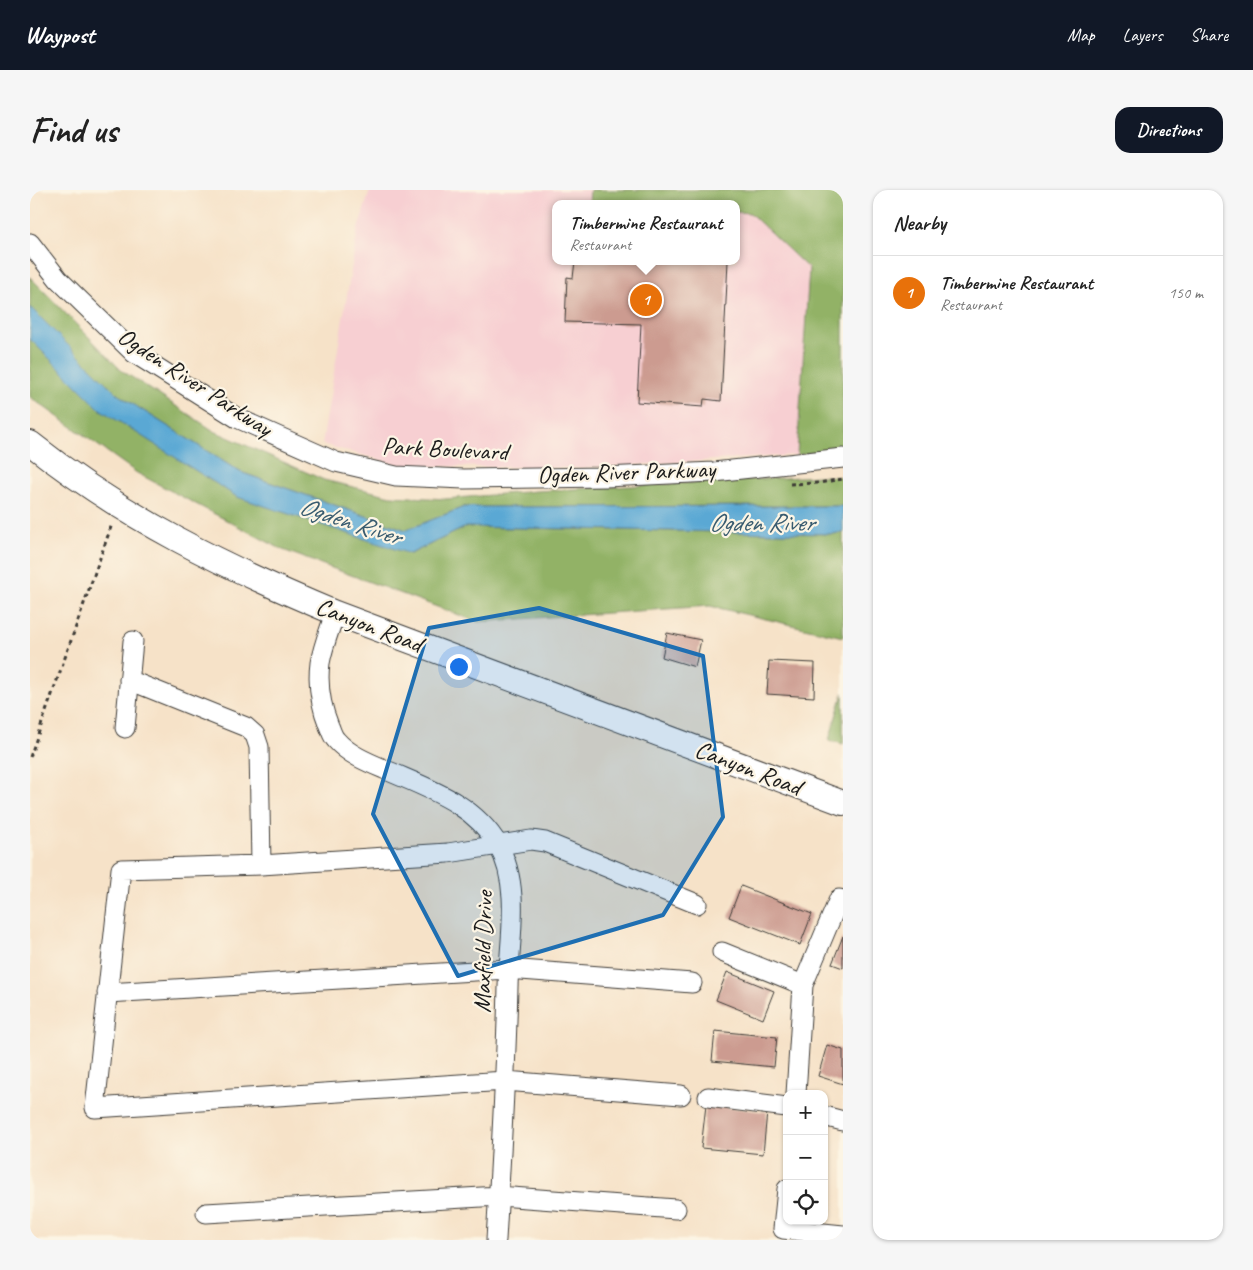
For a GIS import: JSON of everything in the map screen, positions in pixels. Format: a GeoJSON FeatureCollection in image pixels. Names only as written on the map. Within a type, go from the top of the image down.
{"type":"FeatureCollection","features":[{"type":"Feature","properties":{"kind":"main road","name":"Canyon Road"},"geometry":{"type":"LineString","coordinates":[[30,443],[82,482],[145,523],[225,564],[335,612],[843,803]]}},
{"type":"Feature","properties":{"kind":"street","name":"Park Boulevard"},"geometry":{"type":"LineString","coordinates":[[30,242],[58,279],[134,353],[237,418],[336,462],[396,476],[464,479],[605,477],[714,472],[843,458]]}},
{"type":"Feature","properties":{"kind":"street","name":"Maxfield Drive"},"geometry":{"type":"LineString","coordinates":[[335,612],[320,662],[319,686],[323,710],[334,739],[369,763],[455,801],[478,820],[498,845],[505,863],[512,901],[496,1240]]}},
{"type":"Feature","properties":{"kind":"street"},"geometry":{"type":"LineString","coordinates":[[125,728],[133,641]]}},
{"type":"Feature","properties":{"kind":"street"},"geometry":{"type":"LineString","coordinates":[[129,680],[246,727],[255,735],[259,756],[261,865]]}},
{"type":"Feature","properties":{"kind":"street"},"geometry":{"type":"LineString","coordinates":[[681,1095],[505,1081],[95,1108],[121,869],[261,865],[448,853],[531,840],[545,842],[697,904]]}},
{"type":"Feature","properties":{"kind":"street"},"geometry":{"type":"LineString","coordinates":[[796,1090],[803,985],[841,900]]}},
{"type":"Feature","properties":{"kind":"street"},"geometry":{"type":"LineString","coordinates":[[722,952],[803,985]]}},
{"type":"Feature","properties":{"kind":"street"},"geometry":{"type":"LineString","coordinates":[[107,993],[508,969],[692,983]]}},
{"type":"Feature","properties":{"kind":"street"},"geometry":{"type":"LineString","coordinates":[[708,1097],[783,1106]]}},
{"type":"Feature","properties":{"kind":"street"},"geometry":{"type":"LineString","coordinates":[[828,1117],[843,1121]]}},
{"type":"Feature","properties":{"kind":"street"},"geometry":{"type":"LineString","coordinates":[[206,1213],[498,1196],[676,1209]]}},
{"type":"Feature","properties":{"kind":"street"},"geometry":{"type":"LineString","coordinates":[[782,1234],[843,1235]]}},
{"type":"Feature","properties":{"kind":"path"},"geometry":{"type":"LineString","coordinates":[[781,484],[843,480]]}},
{"type":"Feature","properties":{"kind":"path"},"geometry":{"type":"LineString","coordinates":[[30,757],[119,506]]}},
{"type":"Feature","properties":{"kind":"highlighted area"},"geometry":{"type":"Polygon","coordinates":[[[539,608],[703,656],[723,817],[663,915],[458,976],[373,814],[429,628],[539,608]]]}},
{"type":"Feature","properties":{"kind":"shaded area"},"geometry":{"type":"Polygon","coordinates":[[[370,190],[590,190],[589,200],[552,200],[552,265],[740,265],[740,212],[750,213],[809,269],[797,455],[584,468],[402,466],[322,444],[358,229],[370,190]]]}},
{"type":"Feature","properties":{"kind":"green space"},"geometry":{"type":"Polygon","coordinates":[[[590,190],[843,190],[843,447],[797,455],[809,269],[750,213],[740,212],[740,200],[589,200],[590,190]]]}},
{"type":"Feature","properties":{"kind":"green space"},"geometry":{"type":"Polygon","coordinates":[[[30,277],[121,370],[214,431],[324,480],[391,496],[446,499],[536,491],[820,476],[843,477],[843,506],[464,507],[406,530],[240,472],[117,394],[30,307],[30,277]]]}},
{"type":"Feature","properties":{"kind":"green space"},"geometry":{"type":"Polygon","coordinates":[[[30,339],[101,410],[410,554],[466,527],[833,534],[843,532],[843,637],[710,606],[478,622],[283,550],[137,473],[30,397],[30,339]]]}},
{"type":"Feature","properties":{"kind":"green space"},"geometry":{"type":"Polygon","coordinates":[[[843,693],[843,744],[829,740],[843,693]]]}},
{"type":"Feature","properties":{"kind":"water","name":"Ogden River"},"geometry":{"type":"Polygon","coordinates":[[[30,307],[117,394],[240,472],[406,530],[464,507],[843,506],[843,532],[833,534],[466,527],[410,554],[237,497],[101,410],[30,339],[30,307]]]}},
{"type":"Feature","properties":{"kind":"building"},"geometry":{"type":"Polygon","coordinates":[[[575,265],[728,265],[721,401],[704,399],[703,407],[637,402],[641,324],[565,322],[567,277],[573,278],[575,265]]]}},
{"type":"Feature","properties":{"kind":"building"},"geometry":{"type":"Polygon","coordinates":[[[667,633],[701,640],[695,667],[662,657],[667,633]]]}},
{"type":"Feature","properties":{"kind":"building"},"geometry":{"type":"Polygon","coordinates":[[[769,661],[815,663],[814,697],[767,694],[769,661]]]}},
{"type":"Feature","properties":{"kind":"building"},"geometry":{"type":"Polygon","coordinates":[[[741,886],[812,914],[800,945],[729,917],[741,886]]]}},
{"type":"Feature","properties":{"kind":"building"},"geometry":{"type":"Polygon","coordinates":[[[843,936],[843,968],[832,964],[843,936]]]}},
{"type":"Feature","properties":{"kind":"building"},"geometry":{"type":"Polygon","coordinates":[[[727,972],[774,991],[763,1019],[716,1000],[727,972]]]}},
{"type":"Feature","properties":{"kind":"building"},"geometry":{"type":"Polygon","coordinates":[[[715,1031],[777,1037],[774,1067],[712,1061],[715,1031]]]}},
{"type":"Feature","properties":{"kind":"building"},"geometry":{"type":"Polygon","coordinates":[[[827,1045],[843,1050],[843,1084],[818,1076],[827,1045]]]}},
{"type":"Feature","properties":{"kind":"building"},"geometry":{"type":"Polygon","coordinates":[[[706,1105],[767,1112],[763,1154],[701,1148],[706,1105]]]}},
{"type":"Feature","properties":{"kind":"place","name":"Timbermine Restaurant"},"geometry":{"type":"Point","coordinates":[646,300]}}]}
